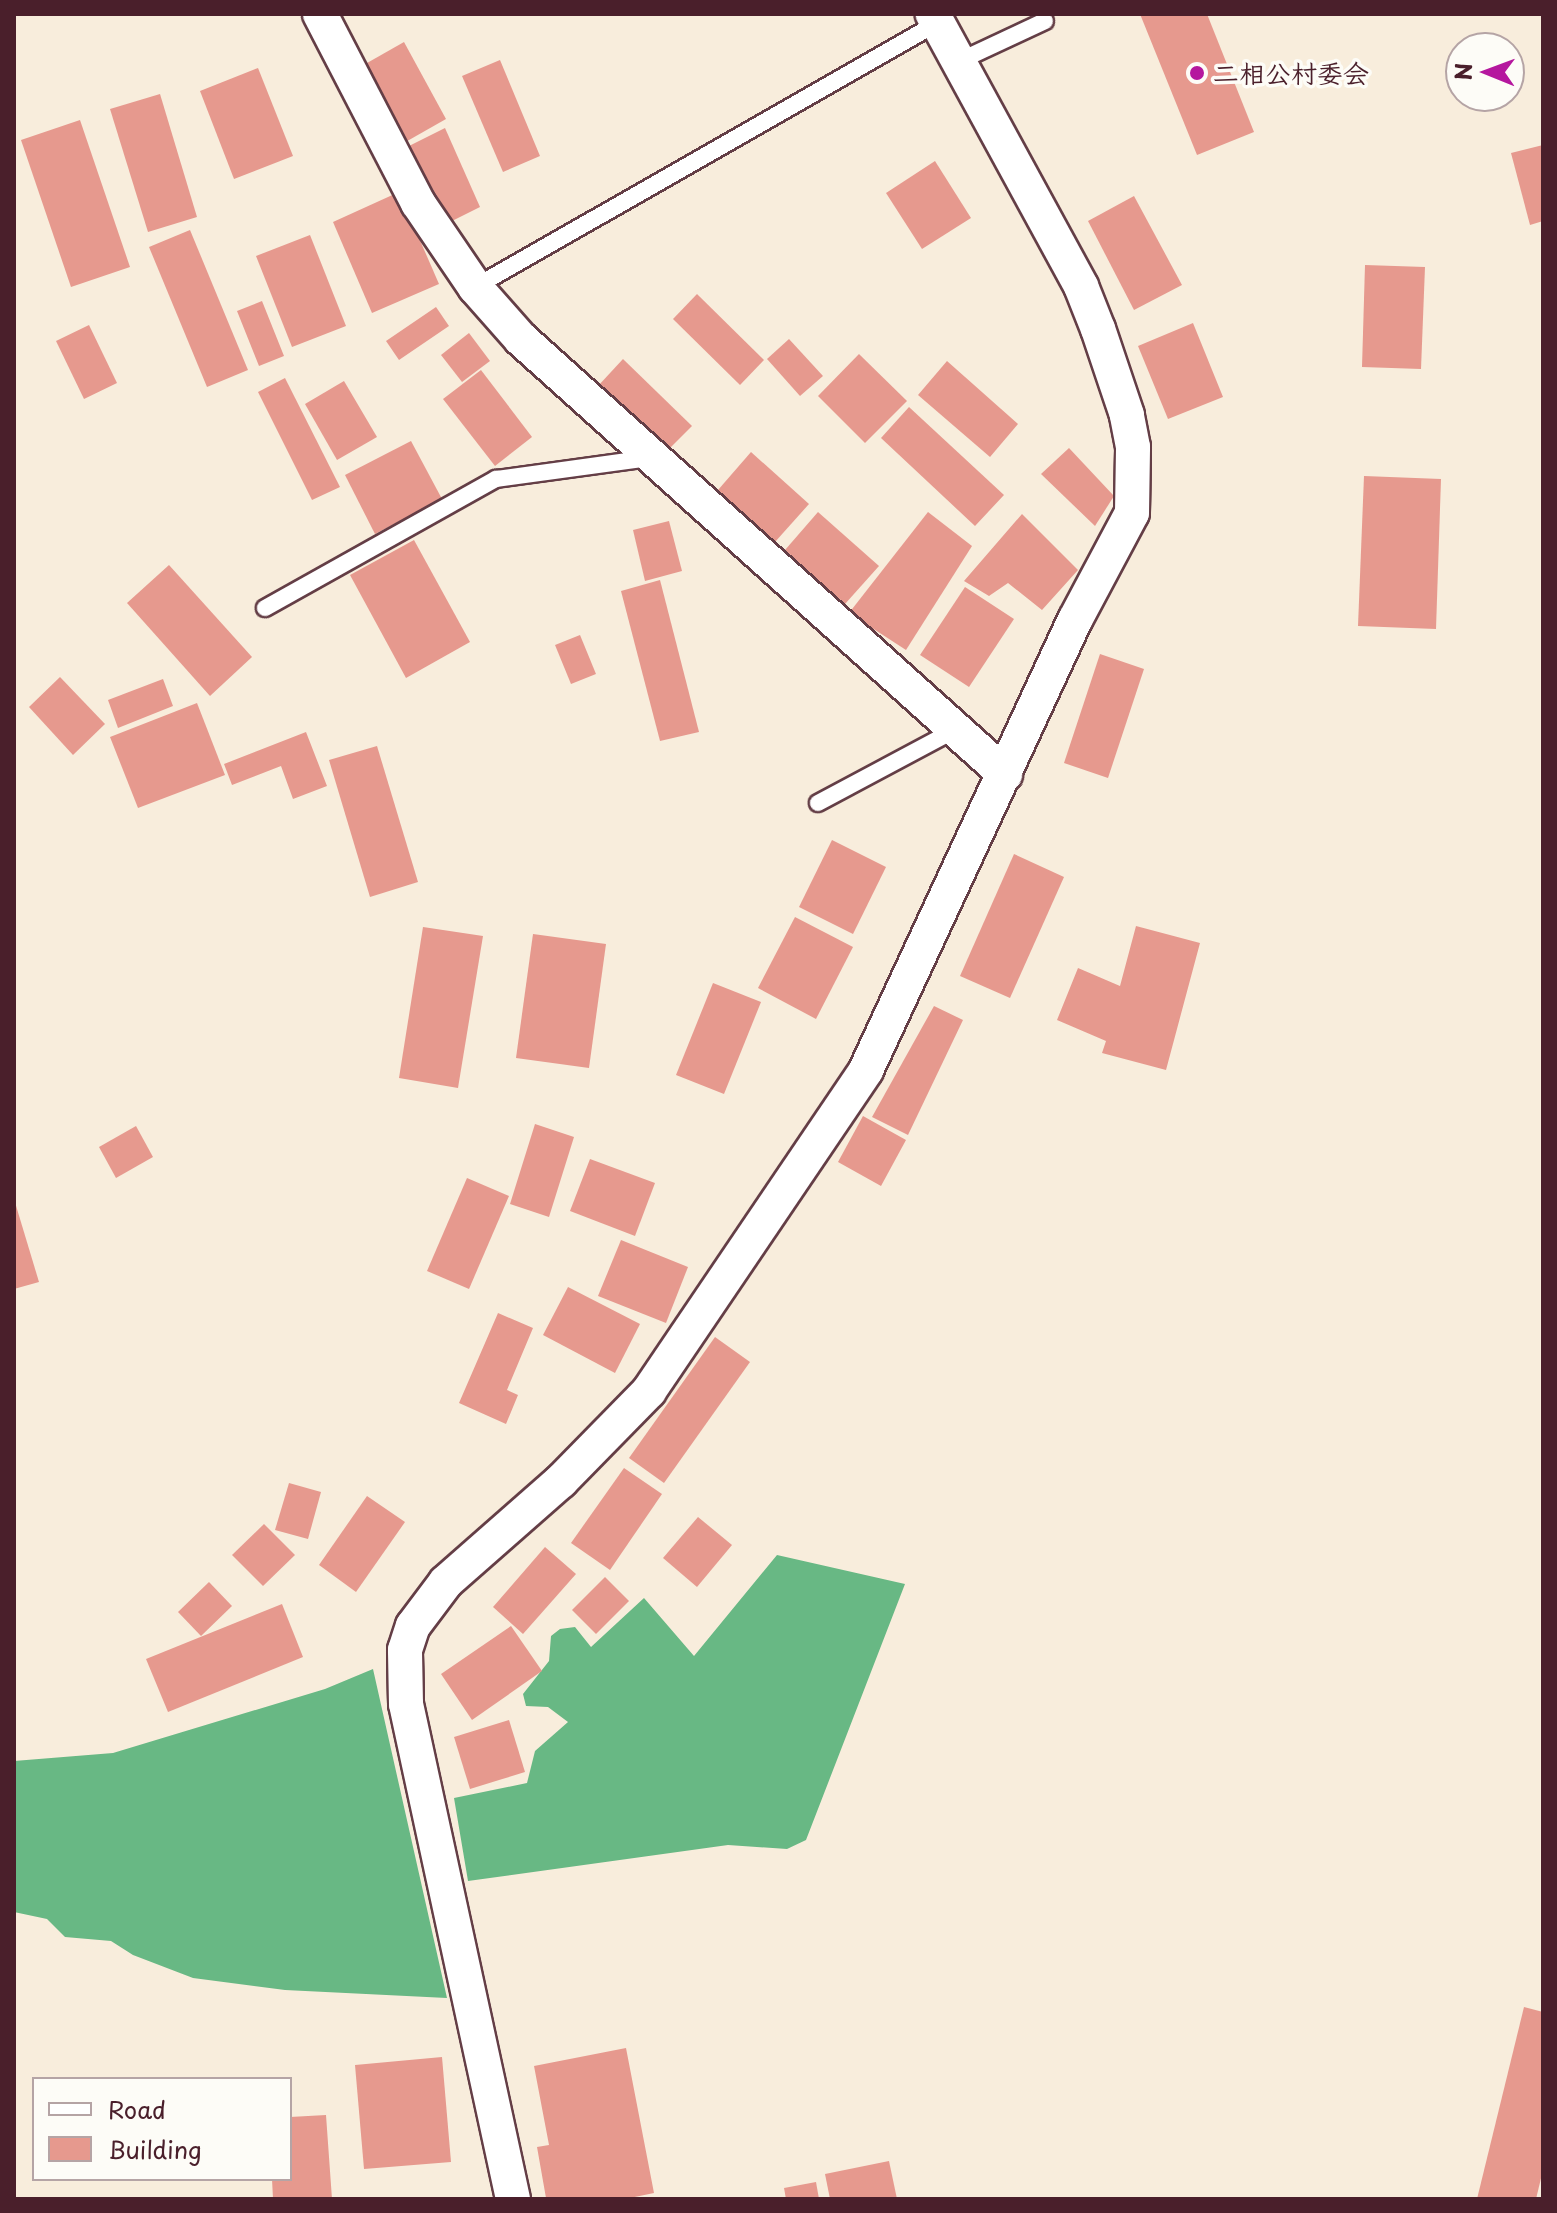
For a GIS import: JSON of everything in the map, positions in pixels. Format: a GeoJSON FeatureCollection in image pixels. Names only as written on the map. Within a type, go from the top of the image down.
{"type":"FeatureCollection","features":[{"type":"Feature","properties":{"kind":"street"},"geometry":{"type":"LineString","coordinates":[[320,14],[375,129],[475,287],[566,383],[1005,774]]}},
{"type":"Feature","properties":{"kind":"street"},"geometry":{"type":"LineString","coordinates":[[513,2199],[406,1704],[405,1650],[413,1626],[446,1582],[561,1481],[649,1391],[866,1070],[1075,620],[1132,513],[1133,447],[1127,415],[1081,286],[935,18]]}},
{"type":"Feature","properties":{"kind":"lane"},"geometry":{"type":"LineString","coordinates":[[475,287],[935,18]]}},
{"type":"Feature","properties":{"kind":"lane"},"geometry":{"type":"LineString","coordinates":[[957,62],[1045,21]]}},
{"type":"Feature","properties":{"kind":"lane"},"geometry":{"type":"LineString","coordinates":[[265,608],[496,479],[651,458]]}},
{"type":"Feature","properties":{"kind":"lane"},"geometry":{"type":"LineString","coordinates":[[818,803],[955,730]]}},
{"type":"Feature","properties":{"kind":"green space"},"geometry":{"type":"Polygon","coordinates":[[[777,1555],[905,1584],[806,1840],[787,1849],[728,1845],[468,1881],[454,1798],[527,1783],[535,1751],[568,1722],[548,1707],[526,1706],[523,1694],[549,1661],[551,1636],[560,1629],[575,1627],[591,1647],[644,1598],[694,1656],[777,1555]]]}},
{"type":"Feature","properties":{"kind":"green space"},"geometry":{"type":"Polygon","coordinates":[[[373,1669],[447,1998],[285,1990],[193,1978],[133,1955],[111,1941],[65,1937],[47,1919],[14,1912],[14,1761],[113,1753],[325,1689],[373,1669]]]}},
{"type":"Feature","properties":{"kind":"building","name":"二相公村委会"},"geometry":{"type":"Polygon","coordinates":[[[1140,14],[1207,14],[1254,132],[1197,155],[1140,14]]]}},
{"type":"Feature","properties":{"kind":"building"},"geometry":{"type":"Polygon","coordinates":[[[404,42],[446,119],[402,144],[360,67],[404,42]]]}},
{"type":"Feature","properties":{"kind":"building"},"geometry":{"type":"Polygon","coordinates":[[[500,60],[540,156],[503,172],[462,76],[500,60]]]}},
{"type":"Feature","properties":{"kind":"building"},"geometry":{"type":"Polygon","coordinates":[[[258,68],[293,156],[234,179],[200,91],[258,68]]]}},
{"type":"Feature","properties":{"kind":"building"},"geometry":{"type":"Polygon","coordinates":[[[160,94],[197,217],[148,232],[110,109],[160,94]]]}},
{"type":"Feature","properties":{"kind":"building"},"geometry":{"type":"Polygon","coordinates":[[[80,120],[130,267],[71,287],[21,140],[80,120]]]}},
{"type":"Feature","properties":{"kind":"building"},"geometry":{"type":"Polygon","coordinates":[[[445,128],[480,207],[446,224],[403,149],[445,128]]]}},
{"type":"Feature","properties":{"kind":"building"},"geometry":{"type":"Polygon","coordinates":[[[1543,145],[1543,221],[1530,225],[1511,153],[1543,145]]]}},
{"type":"Feature","properties":{"kind":"building"},"geometry":{"type":"Polygon","coordinates":[[[935,161],[971,218],[922,249],[886,193],[935,161]]]}},
{"type":"Feature","properties":{"kind":"building"},"geometry":{"type":"Polygon","coordinates":[[[399,192],[439,284],[372,313],[333,222],[399,192]]]}},
{"type":"Feature","properties":{"kind":"building"},"geometry":{"type":"Polygon","coordinates":[[[1134,196],[1182,285],[1134,310],[1088,221],[1134,196]]]}},
{"type":"Feature","properties":{"kind":"building"},"geometry":{"type":"Polygon","coordinates":[[[190,230],[248,370],[207,387],[149,247],[190,230]]]}},
{"type":"Feature","properties":{"kind":"building"},"geometry":{"type":"Polygon","coordinates":[[[310,235],[346,326],[292,347],[256,256],[310,235]]]}},
{"type":"Feature","properties":{"kind":"building"},"geometry":{"type":"Polygon","coordinates":[[[1365,265],[1425,267],[1421,369],[1362,367],[1365,265]]]}},
{"type":"Feature","properties":{"kind":"building"},"geometry":{"type":"Polygon","coordinates":[[[697,294],[764,360],[740,385],[673,319],[697,294]]]}},
{"type":"Feature","properties":{"kind":"building"},"geometry":{"type":"Polygon","coordinates":[[[262,301],[284,356],[259,366],[237,311],[262,301]]]}},
{"type":"Feature","properties":{"kind":"building"},"geometry":{"type":"Polygon","coordinates":[[[436,307],[449,326],[399,360],[386,341],[436,307]]]}},
{"type":"Feature","properties":{"kind":"building"},"geometry":{"type":"Polygon","coordinates":[[[1193,323],[1223,397],[1168,419],[1138,346],[1193,323]]]}},
{"type":"Feature","properties":{"kind":"building"},"geometry":{"type":"Polygon","coordinates":[[[89,325],[117,383],[84,399],[56,341],[89,325]]]}},
{"type":"Feature","properties":{"kind":"building"},"geometry":{"type":"Polygon","coordinates":[[[469,333],[490,361],[462,382],[441,355],[469,333]]]}},
{"type":"Feature","properties":{"kind":"building"},"geometry":{"type":"Polygon","coordinates":[[[789,339],[823,376],[800,396],[767,359],[789,339]]]}},
{"type":"Feature","properties":{"kind":"building"},"geometry":{"type":"Polygon","coordinates":[[[859,354],[907,401],[865,443],[818,396],[859,354]]]}},
{"type":"Feature","properties":{"kind":"building"},"geometry":{"type":"Polygon","coordinates":[[[623,359],[692,426],[666,452],[598,386],[623,359]]]}},
{"type":"Feature","properties":{"kind":"building"},"geometry":{"type":"Polygon","coordinates":[[[947,361],[1018,424],[990,457],[918,395],[947,361]]]}},
{"type":"Feature","properties":{"kind":"building"},"geometry":{"type":"Polygon","coordinates":[[[481,370],[532,437],[495,466],[443,399],[481,370]]]}},
{"type":"Feature","properties":{"kind":"building"},"geometry":{"type":"Polygon","coordinates":[[[285,378],[340,487],[312,500],[258,392],[285,378]]]}},
{"type":"Feature","properties":{"kind":"building"},"geometry":{"type":"Polygon","coordinates":[[[344,381],[377,437],[337,460],[305,404],[344,381]]]}},
{"type":"Feature","properties":{"kind":"building"},"geometry":{"type":"Polygon","coordinates":[[[909,407],[1004,495],[975,526],[881,438],[909,407]]]}},
{"type":"Feature","properties":{"kind":"building"},"geometry":{"type":"Polygon","coordinates":[[[411,441],[442,499],[375,534],[345,475],[411,441]]]}},
{"type":"Feature","properties":{"kind":"building"},"geometry":{"type":"Polygon","coordinates":[[[1069,448],[1114,496],[1095,526],[1041,474],[1069,448]]]}},
{"type":"Feature","properties":{"kind":"building"},"geometry":{"type":"Polygon","coordinates":[[[751,452],[809,504],[775,542],[718,490],[751,452]]]}},
{"type":"Feature","properties":{"kind":"building"},"geometry":{"type":"Polygon","coordinates":[[[1364,476],[1441,479],[1436,629],[1358,626],[1364,476]]]}},
{"type":"Feature","properties":{"kind":"building"},"geometry":{"type":"Polygon","coordinates":[[[818,512],[879,566],[845,604],[785,550],[818,512]]]}},
{"type":"Feature","properties":{"kind":"building"},"geometry":{"type":"Polygon","coordinates":[[[928,512],[972,546],[906,650],[849,613],[928,512]]]}},
{"type":"Feature","properties":{"kind":"building"},"geometry":{"type":"Polygon","coordinates":[[[1022,514],[1078,570],[1042,610],[1008,583],[989,596],[964,581],[1022,514]]]}},
{"type":"Feature","properties":{"kind":"building"},"geometry":{"type":"Polygon","coordinates":[[[669,521],[682,571],[645,581],[633,530],[669,521]]]}},
{"type":"Feature","properties":{"kind":"building"},"geometry":{"type":"Polygon","coordinates":[[[414,540],[470,642],[406,678],[350,575],[414,540]]]}},
{"type":"Feature","properties":{"kind":"building"},"geometry":{"type":"Polygon","coordinates":[[[169,565],[252,657],[210,696],[127,603],[169,565]]]}},
{"type":"Feature","properties":{"kind":"building"},"geometry":{"type":"Polygon","coordinates":[[[660,580],[699,732],[660,741],[621,591],[660,580]]]}},
{"type":"Feature","properties":{"kind":"building"},"geometry":{"type":"Polygon","coordinates":[[[965,587],[1014,619],[969,687],[920,655],[965,587]]]}},
{"type":"Feature","properties":{"kind":"building"},"geometry":{"type":"Polygon","coordinates":[[[580,635],[596,674],[571,684],[555,645],[580,635]]]}},
{"type":"Feature","properties":{"kind":"building"},"geometry":{"type":"Polygon","coordinates":[[[1100,654],[1144,669],[1108,778],[1064,763],[1100,654]]]}},
{"type":"Feature","properties":{"kind":"building"},"geometry":{"type":"Polygon","coordinates":[[[60,677],[105,724],[73,755],[29,707],[60,677]]]}},
{"type":"Feature","properties":{"kind":"building"},"geometry":{"type":"Polygon","coordinates":[[[163,679],[173,706],[118,728],[108,700],[163,679]]]}},
{"type":"Feature","properties":{"kind":"building"},"geometry":{"type":"Polygon","coordinates":[[[197,703],[225,775],[138,808],[110,737],[197,703]]]}},
{"type":"Feature","properties":{"kind":"building"},"geometry":{"type":"Polygon","coordinates":[[[306,732],[327,786],[293,799],[281,766],[232,785],[224,764],[306,732]]]}},
{"type":"Feature","properties":{"kind":"building"},"geometry":{"type":"Polygon","coordinates":[[[377,746],[418,882],[370,897],[329,760],[377,746]]]}},
{"type":"Feature","properties":{"kind":"building"},"geometry":{"type":"Polygon","coordinates":[[[832,840],[886,867],[853,934],[799,907],[832,840]]]}},
{"type":"Feature","properties":{"kind":"building"},"geometry":{"type":"Polygon","coordinates":[[[1014,854],[1064,877],[1010,998],[960,976],[1014,854]]]}},
{"type":"Feature","properties":{"kind":"building"},"geometry":{"type":"Polygon","coordinates":[[[795,917],[853,947],[816,1019],[758,988],[795,917]]]}},
{"type":"Feature","properties":{"kind":"building"},"geometry":{"type":"Polygon","coordinates":[[[1136,926],[1200,943],[1166,1070],[1102,1053],[1106,1041],[1057,1020],[1078,968],[1120,986],[1136,926]]]}},
{"type":"Feature","properties":{"kind":"building"},"geometry":{"type":"Polygon","coordinates":[[[423,927],[483,936],[458,1088],[399,1078],[423,927]]]}},
{"type":"Feature","properties":{"kind":"building"},"geometry":{"type":"Polygon","coordinates":[[[533,934],[606,944],[589,1068],[516,1058],[533,934]]]}},
{"type":"Feature","properties":{"kind":"building"},"geometry":{"type":"Polygon","coordinates":[[[713,983],[761,1002],[724,1094],[676,1075],[713,983]]]}},
{"type":"Feature","properties":{"kind":"building"},"geometry":{"type":"Polygon","coordinates":[[[934,1006],[963,1020],[908,1135],[872,1117],[934,1006]]]}},
{"type":"Feature","properties":{"kind":"building"},"geometry":{"type":"Polygon","coordinates":[[[863,1116],[906,1140],[881,1186],[838,1162],[863,1116]]]}},
{"type":"Feature","properties":{"kind":"building"},"geometry":{"type":"Polygon","coordinates":[[[535,1124],[574,1137],[549,1217],[510,1204],[535,1124]]]}},
{"type":"Feature","properties":{"kind":"building"},"geometry":{"type":"Polygon","coordinates":[[[136,1126],[153,1157],[116,1178],[99,1147],[136,1126]]]}},
{"type":"Feature","properties":{"kind":"building"},"geometry":{"type":"Polygon","coordinates":[[[590,1159],[655,1183],[635,1236],[570,1211],[590,1159]]]}},
{"type":"Feature","properties":{"kind":"building"},"geometry":{"type":"Polygon","coordinates":[[[467,1178],[509,1196],[469,1289],[427,1271],[467,1178]]]}},
{"type":"Feature","properties":{"kind":"building"},"geometry":{"type":"Polygon","coordinates":[[[14,1199],[39,1282],[14,1289],[14,1199]]]}},
{"type":"Feature","properties":{"kind":"building"},"geometry":{"type":"Polygon","coordinates":[[[621,1240],[688,1267],[666,1323],[598,1296],[621,1240]]]}},
{"type":"Feature","properties":{"kind":"building"},"geometry":{"type":"Polygon","coordinates":[[[568,1287],[640,1324],[615,1373],[543,1335],[568,1287]]]}},
{"type":"Feature","properties":{"kind":"building"},"geometry":{"type":"Polygon","coordinates":[[[498,1313],[533,1328],[507,1390],[518,1395],[506,1424],[459,1403],[498,1313]]]}},
{"type":"Feature","properties":{"kind":"building"},"geometry":{"type":"Polygon","coordinates":[[[715,1337],[750,1362],[664,1483],[629,1458],[715,1337]]]}},
{"type":"Feature","properties":{"kind":"building"},"geometry":{"type":"Polygon","coordinates":[[[624,1468],[662,1494],[610,1570],[571,1543],[624,1468]]]}},
{"type":"Feature","properties":{"kind":"building"},"geometry":{"type":"Polygon","coordinates":[[[289,1483],[321,1492],[308,1539],[275,1530],[289,1483]]]}},
{"type":"Feature","properties":{"kind":"building"},"geometry":{"type":"Polygon","coordinates":[[[367,1496],[405,1522],[356,1592],[319,1565],[367,1496]]]}},
{"type":"Feature","properties":{"kind":"building"},"geometry":{"type":"Polygon","coordinates":[[[698,1517],[732,1545],[697,1587],[663,1558],[698,1517]]]}},
{"type":"Feature","properties":{"kind":"building"},"geometry":{"type":"Polygon","coordinates":[[[264,1524],[295,1555],[263,1586],[232,1555],[264,1524]]]}},
{"type":"Feature","properties":{"kind":"building"},"geometry":{"type":"Polygon","coordinates":[[[545,1547],[576,1574],[523,1634],[493,1607],[545,1547]]]}},
{"type":"Feature","properties":{"kind":"building"},"geometry":{"type":"Polygon","coordinates":[[[605,1577],[629,1601],[596,1634],[572,1610],[605,1577]]]}},
{"type":"Feature","properties":{"kind":"building"},"geometry":{"type":"Polygon","coordinates":[[[209,1582],[232,1606],[201,1636],[178,1612],[209,1582]]]}},
{"type":"Feature","properties":{"kind":"building"},"geometry":{"type":"Polygon","coordinates":[[[282,1604],[303,1657],[168,1712],[146,1659],[282,1604]]]}},
{"type":"Feature","properties":{"kind":"building"},"geometry":{"type":"Polygon","coordinates":[[[511,1626],[542,1671],[472,1720],[441,1674],[511,1626]]]}},
{"type":"Feature","properties":{"kind":"building"},"geometry":{"type":"Polygon","coordinates":[[[509,1720],[525,1772],[470,1789],[454,1737],[509,1720]]]}},
{"type":"Feature","properties":{"kind":"building"},"geometry":{"type":"Polygon","coordinates":[[[1524,2007],[1543,2012],[1543,2170],[1536,2199],[1477,2199],[1524,2007]]]}},
{"type":"Feature","properties":{"kind":"building"},"geometry":{"type":"Polygon","coordinates":[[[626,2048],[654,2193],[625,2199],[546,2198],[537,2147],[549,2145],[534,2066],[626,2048]]]}},
{"type":"Feature","properties":{"kind":"building"},"geometry":{"type":"Polygon","coordinates":[[[442,2057],[451,2162],[364,2169],[355,2065],[442,2057]]]}},
{"type":"Feature","properties":{"kind":"building"},"geometry":{"type":"Polygon","coordinates":[[[326,2115],[332,2199],[273,2199],[272,2181],[292,2181],[292,2117],[326,2115]]]}},
{"type":"Feature","properties":{"kind":"building"},"geometry":{"type":"Polygon","coordinates":[[[889,2161],[897,2199],[830,2199],[825,2174],[889,2161]]]}},
{"type":"Feature","properties":{"kind":"building"},"geometry":{"type":"Polygon","coordinates":[[[816,2182],[819,2199],[786,2199],[784,2188],[816,2182]]]}},
{"type":"Feature","properties":{"kind":"place","name":"二相公村委会"},"geometry":{"type":"Point","coordinates":[1197,73]}}]}
